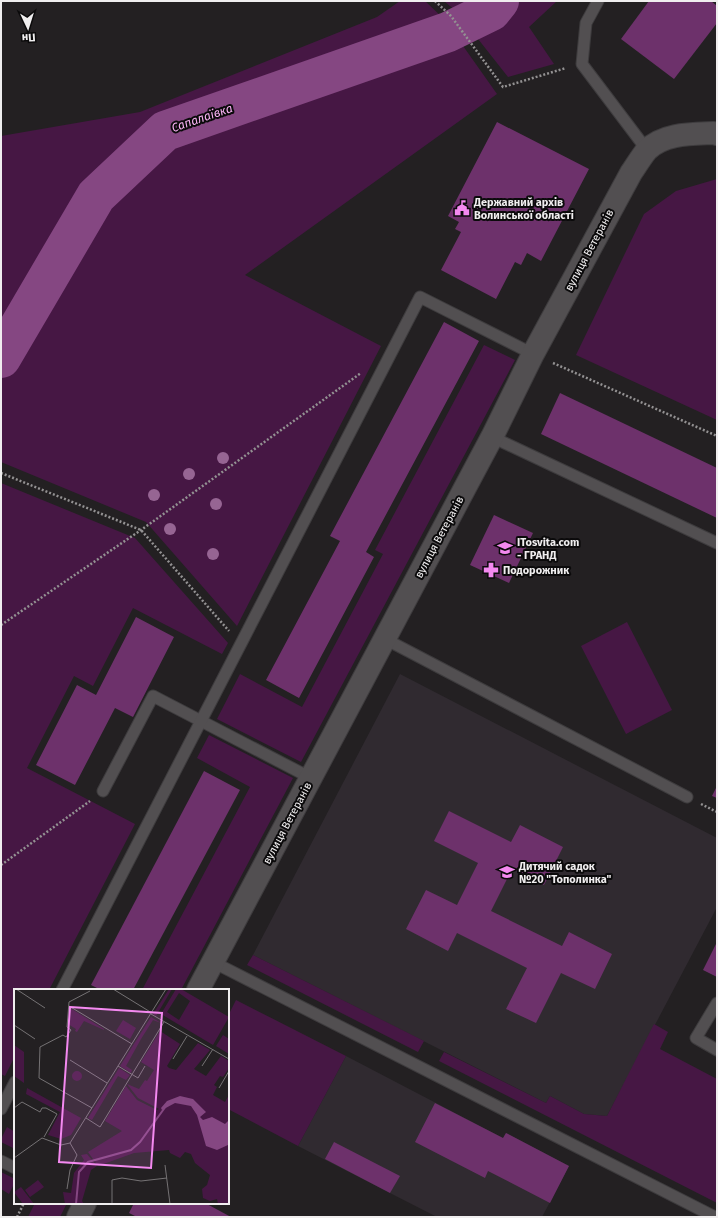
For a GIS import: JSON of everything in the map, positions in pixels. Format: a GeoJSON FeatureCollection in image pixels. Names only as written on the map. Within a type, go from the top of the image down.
{"type":"FeatureCollection","features":[{"type":"Feature","properties":{"kind":"street","name":"вулиця Ветеранів"},"geometry":{"type":"LineString","coordinates":[[199,989],[492,436],[533,354],[631,173],[647,150],[661,140],[686,134],[717,134]]}},
{"type":"Feature","properties":{"kind":"lane"},"geometry":{"type":"LineString","coordinates":[[598,1],[586,24],[582,64],[647,150]]}},
{"type":"Feature","properties":{"kind":"lane"},"geometry":{"type":"LineString","coordinates":[[63,989],[420,296],[533,354]]}},
{"type":"Feature","properties":{"kind":"lane"},"geometry":{"type":"LineString","coordinates":[[492,436],[717,543]]}},
{"type":"Feature","properties":{"kind":"lane"},"geometry":{"type":"LineString","coordinates":[[384,639],[687,797]]}},
{"type":"Feature","properties":{"kind":"lane"},"geometry":{"type":"LineString","coordinates":[[103,791],[153,696],[311,778]]}},
{"type":"Feature","properties":{"kind":"lane"},"geometry":{"type":"LineString","coordinates":[[213,962],[715,1217]]}},
{"type":"Feature","properties":{"kind":"lane"},"geometry":{"type":"LineString","coordinates":[[717,1004],[696,1038],[717,1050]]}},
{"type":"Feature","properties":{"kind":"lane"},"geometry":{"type":"LineString","coordinates":[[1,1109],[14,1084]]}},
{"type":"Feature","properties":{"kind":"lane"},"geometry":{"type":"LineString","coordinates":[[1,1161],[14,1168]]}},
{"type":"Feature","properties":{"kind":"path"},"geometry":{"type":"LineString","coordinates":[[435,1],[451,16],[503,87],[582,64]]}},
{"type":"Feature","properties":{"kind":"path"},"geometry":{"type":"LineString","coordinates":[[1,625],[140,530],[392,351]]}},
{"type":"Feature","properties":{"kind":"path"},"geometry":{"type":"LineString","coordinates":[[533,354],[717,436]]}},
{"type":"Feature","properties":{"kind":"path"},"geometry":{"type":"LineString","coordinates":[[1,473],[140,530],[241,644]]}},
{"type":"Feature","properties":{"kind":"path"},"geometry":{"type":"LineString","coordinates":[[1,865],[103,791]]}},
{"type":"Feature","properties":{"kind":"path"},"geometry":{"type":"LineString","coordinates":[[17,1217],[24,1204]]}},
{"type":"Feature","properties":{"kind":"shaded area"},"geometry":{"type":"Polygon","coordinates":[[[400,1],[425,1],[444,19],[497,94],[245,275],[381,346],[237,626],[146,522],[1,462],[1,136],[140,112],[377,17],[400,1]]]}},
{"type":"Feature","properties":{"kind":"shaded area"},"geometry":{"type":"Polygon","coordinates":[[[444,1],[557,1],[529,27],[554,64],[508,77],[456,11],[444,1]]]}},
{"type":"Feature","properties":{"kind":"shaded area"},"geometry":{"type":"Polygon","coordinates":[[[717,179],[717,420],[576,355],[644,214],[676,191],[717,179]]]}},
{"type":"Feature","properties":{"kind":"shaded area"},"geometry":{"type":"Polygon","coordinates":[[[484,345],[515,360],[301,762],[217,719],[240,674],[302,707],[383,554],[375,550],[484,345]]]}},
{"type":"Feature","properties":{"kind":"shaded area"},"geometry":{"type":"Polygon","coordinates":[[[1,483],[135,538],[228,643],[222,654],[133,608],[93,686],[74,676],[27,768],[135,824],[50,989],[14,989],[14,1058],[5,1076],[1,1074],[1,483]]]}},
{"type":"Feature","properties":{"kind":"shaded area"},"geometry":{"type":"Polygon","coordinates":[[[627,622],[672,710],[626,734],[581,646],[627,622]]]}},
{"type":"Feature","properties":{"kind":"shaded area","name":"Дитячий садок №20 \"Тополинка\""},"geometry":{"type":"Polygon","coordinates":[[[400,674],[717,838],[717,907],[607,1116],[584,1114],[550,1096],[546,1103],[253,955],[400,674]]]}},
{"type":"Feature","properties":{"kind":"shaded area"},"geometry":{"type":"Polygon","coordinates":[[[209,735],[293,778],[182,989],[143,989],[250,787],[197,758],[209,735]]]}},
{"type":"Feature","properties":{"kind":"shaded area"},"geometry":{"type":"Polygon","coordinates":[[[253,955],[424,1041],[418,1052],[247,965],[253,955]]]}},
{"type":"Feature","properties":{"kind":"shaded area"},"geometry":{"type":"Polygon","coordinates":[[[236,1000],[346,1056],[298,1146],[229,1110],[229,1014],[236,1000]]]}},
{"type":"Feature","properties":{"kind":"shaded area"},"geometry":{"type":"Polygon","coordinates":[[[654,1024],[668,1032],[660,1049],[717,1079],[717,1203],[439,1061],[444,1052],[546,1103],[550,1096],[584,1114],[607,1116],[654,1024]]]}},
{"type":"Feature","properties":{"kind":"shaded area"},"geometry":{"type":"Polygon","coordinates":[[[346,1056],[503,1138],[506,1133],[569,1166],[542,1217],[437,1217],[298,1146],[346,1056]]]}},
{"type":"Feature","properties":{"kind":"shaded area"},"geometry":{"type":"Polygon","coordinates":[[[7,1127],[14,1131],[14,1148],[1,1142],[7,1127]]]}},
{"type":"Feature","properties":{"kind":"shaded area"},"geometry":{"type":"Polygon","coordinates":[[[1,1172],[14,1178],[14,1184],[9,1194],[1,1189],[1,1172]]]}},
{"type":"Feature","properties":{"kind":"shaded area"},"geometry":{"type":"Polygon","coordinates":[[[34,1204],[66,1205],[60,1217],[28,1217],[34,1204]]]}},
{"type":"Feature","properties":{"kind":"building"},"geometry":{"type":"Polygon","coordinates":[[[649,1],[711,1],[717,6],[717,23],[674,79],[621,39],[649,1]]]}},
{"type":"Feature","properties":{"kind":"building"},"geometry":{"type":"Polygon","coordinates":[[[497,122],[589,169],[541,261],[527,253],[521,265],[515,262],[496,299],[441,270],[461,232],[455,229],[459,222],[448,216],[497,122]]]}},
{"type":"Feature","properties":{"kind":"building"},"geometry":{"type":"Polygon","coordinates":[[[444,322],[479,341],[366,552],[374,557],[299,698],[266,680],[340,541],[330,536],[444,322]]]}},
{"type":"Feature","properties":{"kind":"building"},"geometry":{"type":"Polygon","coordinates":[[[560,393],[717,468],[717,518],[541,434],[560,393]]]}},
{"type":"Feature","properties":{"kind":"building"},"geometry":{"type":"Polygon","coordinates":[[[494,515],[533,533],[509,583],[470,565],[494,515]]]}},
{"type":"Feature","properties":{"kind":"building"},"geometry":{"type":"Polygon","coordinates":[[[136,617],[174,637],[133,717],[115,708],[75,785],[36,765],[77,685],[96,695],[136,617]]]}},
{"type":"Feature","properties":{"kind":"building"},"geometry":{"type":"Polygon","coordinates":[[[204,771],[240,790],[134,989],[99,989],[91,985],[204,771]]]}},
{"type":"Feature","properties":{"kind":"building"},"geometry":{"type":"Polygon","coordinates":[[[717,786],[717,798],[712,796],[717,786]]]}},
{"type":"Feature","properties":{"kind":"building"},"geometry":{"type":"Polygon","coordinates":[[[449,811],[511,842],[520,825],[563,847],[544,885],[512,869],[491,911],[562,946],[569,932],[612,954],[595,989],[561,973],[536,1023],[506,1009],[527,968],[457,933],[448,951],[406,929],[426,890],[457,905],[478,863],[434,841],[449,811]]]}},
{"type":"Feature","properties":{"kind":"building"},"geometry":{"type":"Polygon","coordinates":[[[717,942],[717,977],[703,970],[717,942]]]}},
{"type":"Feature","properties":{"kind":"building"},"geometry":{"type":"Polygon","coordinates":[[[435,1103],[503,1138],[506,1133],[569,1166],[550,1203],[488,1171],[485,1178],[415,1142],[435,1103]]]}},
{"type":"Feature","properties":{"kind":"building"},"geometry":{"type":"Polygon","coordinates":[[[334,1142],[400,1176],[390,1193],[325,1159],[334,1142]]]}},
{"type":"Feature","properties":{"kind":"building"},"geometry":{"type":"Polygon","coordinates":[[[134,1204],[207,1204],[231,1217],[137,1217],[129,1213],[134,1204]]]}},
{"type":"Feature","properties":{"kind":"waterway","name":"Сапалаївка"},"geometry":{"type":"LineString","coordinates":[[1,358],[96,196],[165,131],[448,32],[491,11],[499,1]]}},
{"type":"Feature","properties":{"kind":"place","name":"Державний архів Волинської області"},"geometry":{"type":"Point","coordinates":[462,208]}},
{"type":"Feature","properties":{"kind":"place","name":"ITosvita.com - ГРАНД"},"geometry":{"type":"Point","coordinates":[505,548]}},
{"type":"Feature","properties":{"kind":"place","name":"Подорожник"},"geometry":{"type":"Point","coordinates":[491,570]}},
{"type":"Feature","properties":{"kind":"place","name":"Дитячий садок №20 \"Тополинка\""},"geometry":{"type":"Point","coordinates":[507,872]}}]}
